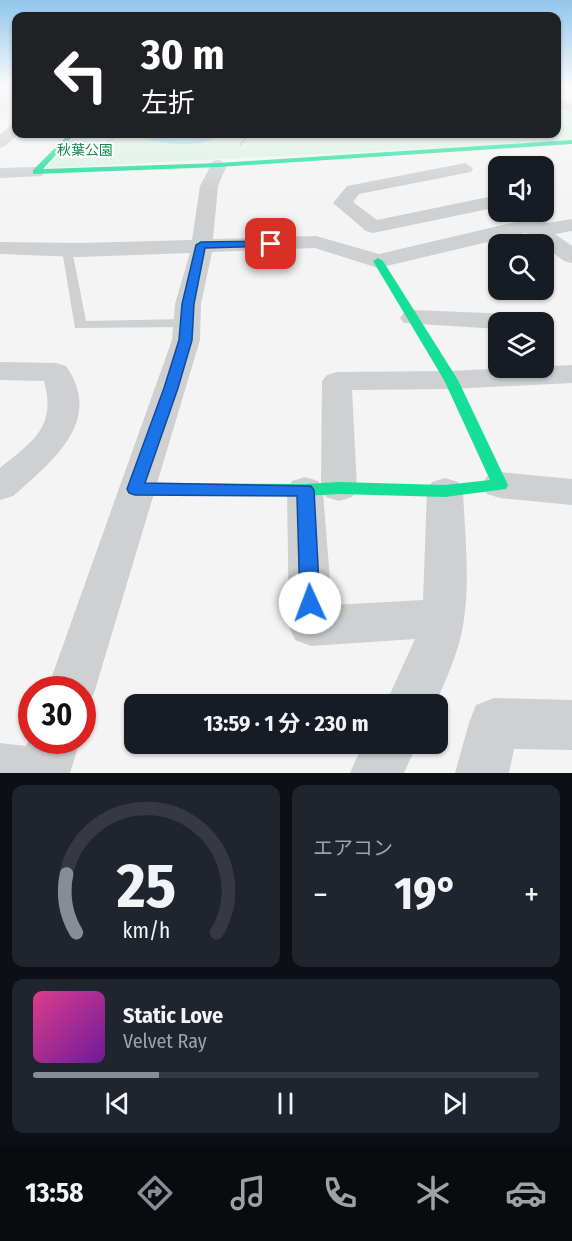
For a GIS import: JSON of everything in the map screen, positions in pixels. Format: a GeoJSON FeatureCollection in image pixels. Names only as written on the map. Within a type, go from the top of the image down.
{"type":"FeatureCollection","features":[{"type":"Feature","properties":{"kind":"street"},"geometry":{"type":"LineString","coordinates":[[0,143],[12,132]]}},
{"type":"Feature","properties":{"kind":"street"},"geometry":{"type":"LineString","coordinates":[[36,172],[68,138]]}},
{"type":"Feature","properties":{"kind":"street"},"geometry":{"type":"LineString","coordinates":[[0,173],[219,165],[572,142]]}},
{"type":"Feature","properties":{"kind":"street"},"geometry":{"type":"LineString","coordinates":[[75,676],[135,489],[186,340],[186,323],[201,245],[209,186],[219,165]]}},
{"type":"Feature","properties":{"kind":"street"},"geometry":{"type":"LineString","coordinates":[[461,165],[492,192],[373,227],[342,202],[353,190],[461,165]]}},
{"type":"Feature","properties":{"kind":"street"},"geometry":{"type":"LineString","coordinates":[[0,248],[67,250],[316,242],[378,261],[511,222]]}},
{"type":"Feature","properties":{"kind":"street"},"geometry":{"type":"LineString","coordinates":[[525,222],[572,256]]}},
{"type":"Feature","properties":{"kind":"street"},"geometry":{"type":"LineString","coordinates":[[529,222],[548,229],[572,225]]}},
{"type":"Feature","properties":{"kind":"street"},"geometry":{"type":"LineString","coordinates":[[378,261],[451,380],[500,485]]}},
{"type":"Feature","properties":{"kind":"street"},"geometry":{"type":"LineString","coordinates":[[413,318],[488,321]]}},
{"type":"Feature","properties":{"kind":"street"},"geometry":{"type":"LineString","coordinates":[[0,371],[56,372],[64,395],[61,426],[4,482]]}},
{"type":"Feature","properties":{"kind":"street"},"geometry":{"type":"LineString","coordinates":[[442,618],[311,626],[322,489],[337,381],[451,380],[572,374]]}},
{"type":"Feature","properties":{"kind":"street"},"geometry":{"type":"LineString","coordinates":[[135,489],[445,491],[500,485],[572,492]]}},
{"type":"Feature","properties":{"kind":"street"},"geometry":{"type":"LineString","coordinates":[[415,694],[442,618],[446,557],[445,491]]}},
{"type":"Feature","properties":{"kind":"street"},"geometry":{"type":"LineString","coordinates":[[482,773],[494,723],[572,725]]}},
{"type":"Feature","properties":{"kind":"street"},"geometry":{"type":"LineString","coordinates":[[43,773],[50,754]]}},
{"type":"Feature","properties":{"kind":"street"},"geometry":{"type":"LineString","coordinates":[[377,773],[386,754]]}},
{"type":"Feature","properties":{"kind":"street"},"geometry":{"type":"LineString","coordinates":[[0,770],[27,773]]}},
{"type":"Feature","properties":{"kind":"lane"},"geometry":{"type":"LineString","coordinates":[[67,250],[80,325],[186,323]]}},
{"type":"Feature","properties":{"kind":"green space","name":"秋葉公園"},"geometry":{"type":"Polygon","coordinates":[[[561,122],[572,122],[572,141],[46,168],[73,138],[561,138],[561,122]]]}},
{"type":"Feature","properties":{"kind":"water"},"geometry":{"type":"Polygon","coordinates":[[[144,138],[214,138],[196,144],[144,138]]]}},
{"type":"Feature","properties":{"kind":"traffic: fast"},"geometry":{"type":"LineString","coordinates":[[36,172],[68,138]]}},
{"type":"Feature","properties":{"kind":"traffic: fast"},"geometry":{"type":"LineString","coordinates":[[36,172],[219,165],[572,142]]}},
{"type":"Feature","properties":{"kind":"traffic: fast"},"geometry":{"type":"LineString","coordinates":[[135,489],[305,490],[339,488],[445,491],[500,485],[451,380],[378,261]]}},
{"type":"Feature","properties":{"kind":"route"},"geometry":{"type":"LineString","coordinates":[[271,244],[201,245],[188,304],[186,340],[135,489],[305,490],[310,603]]}}]}
